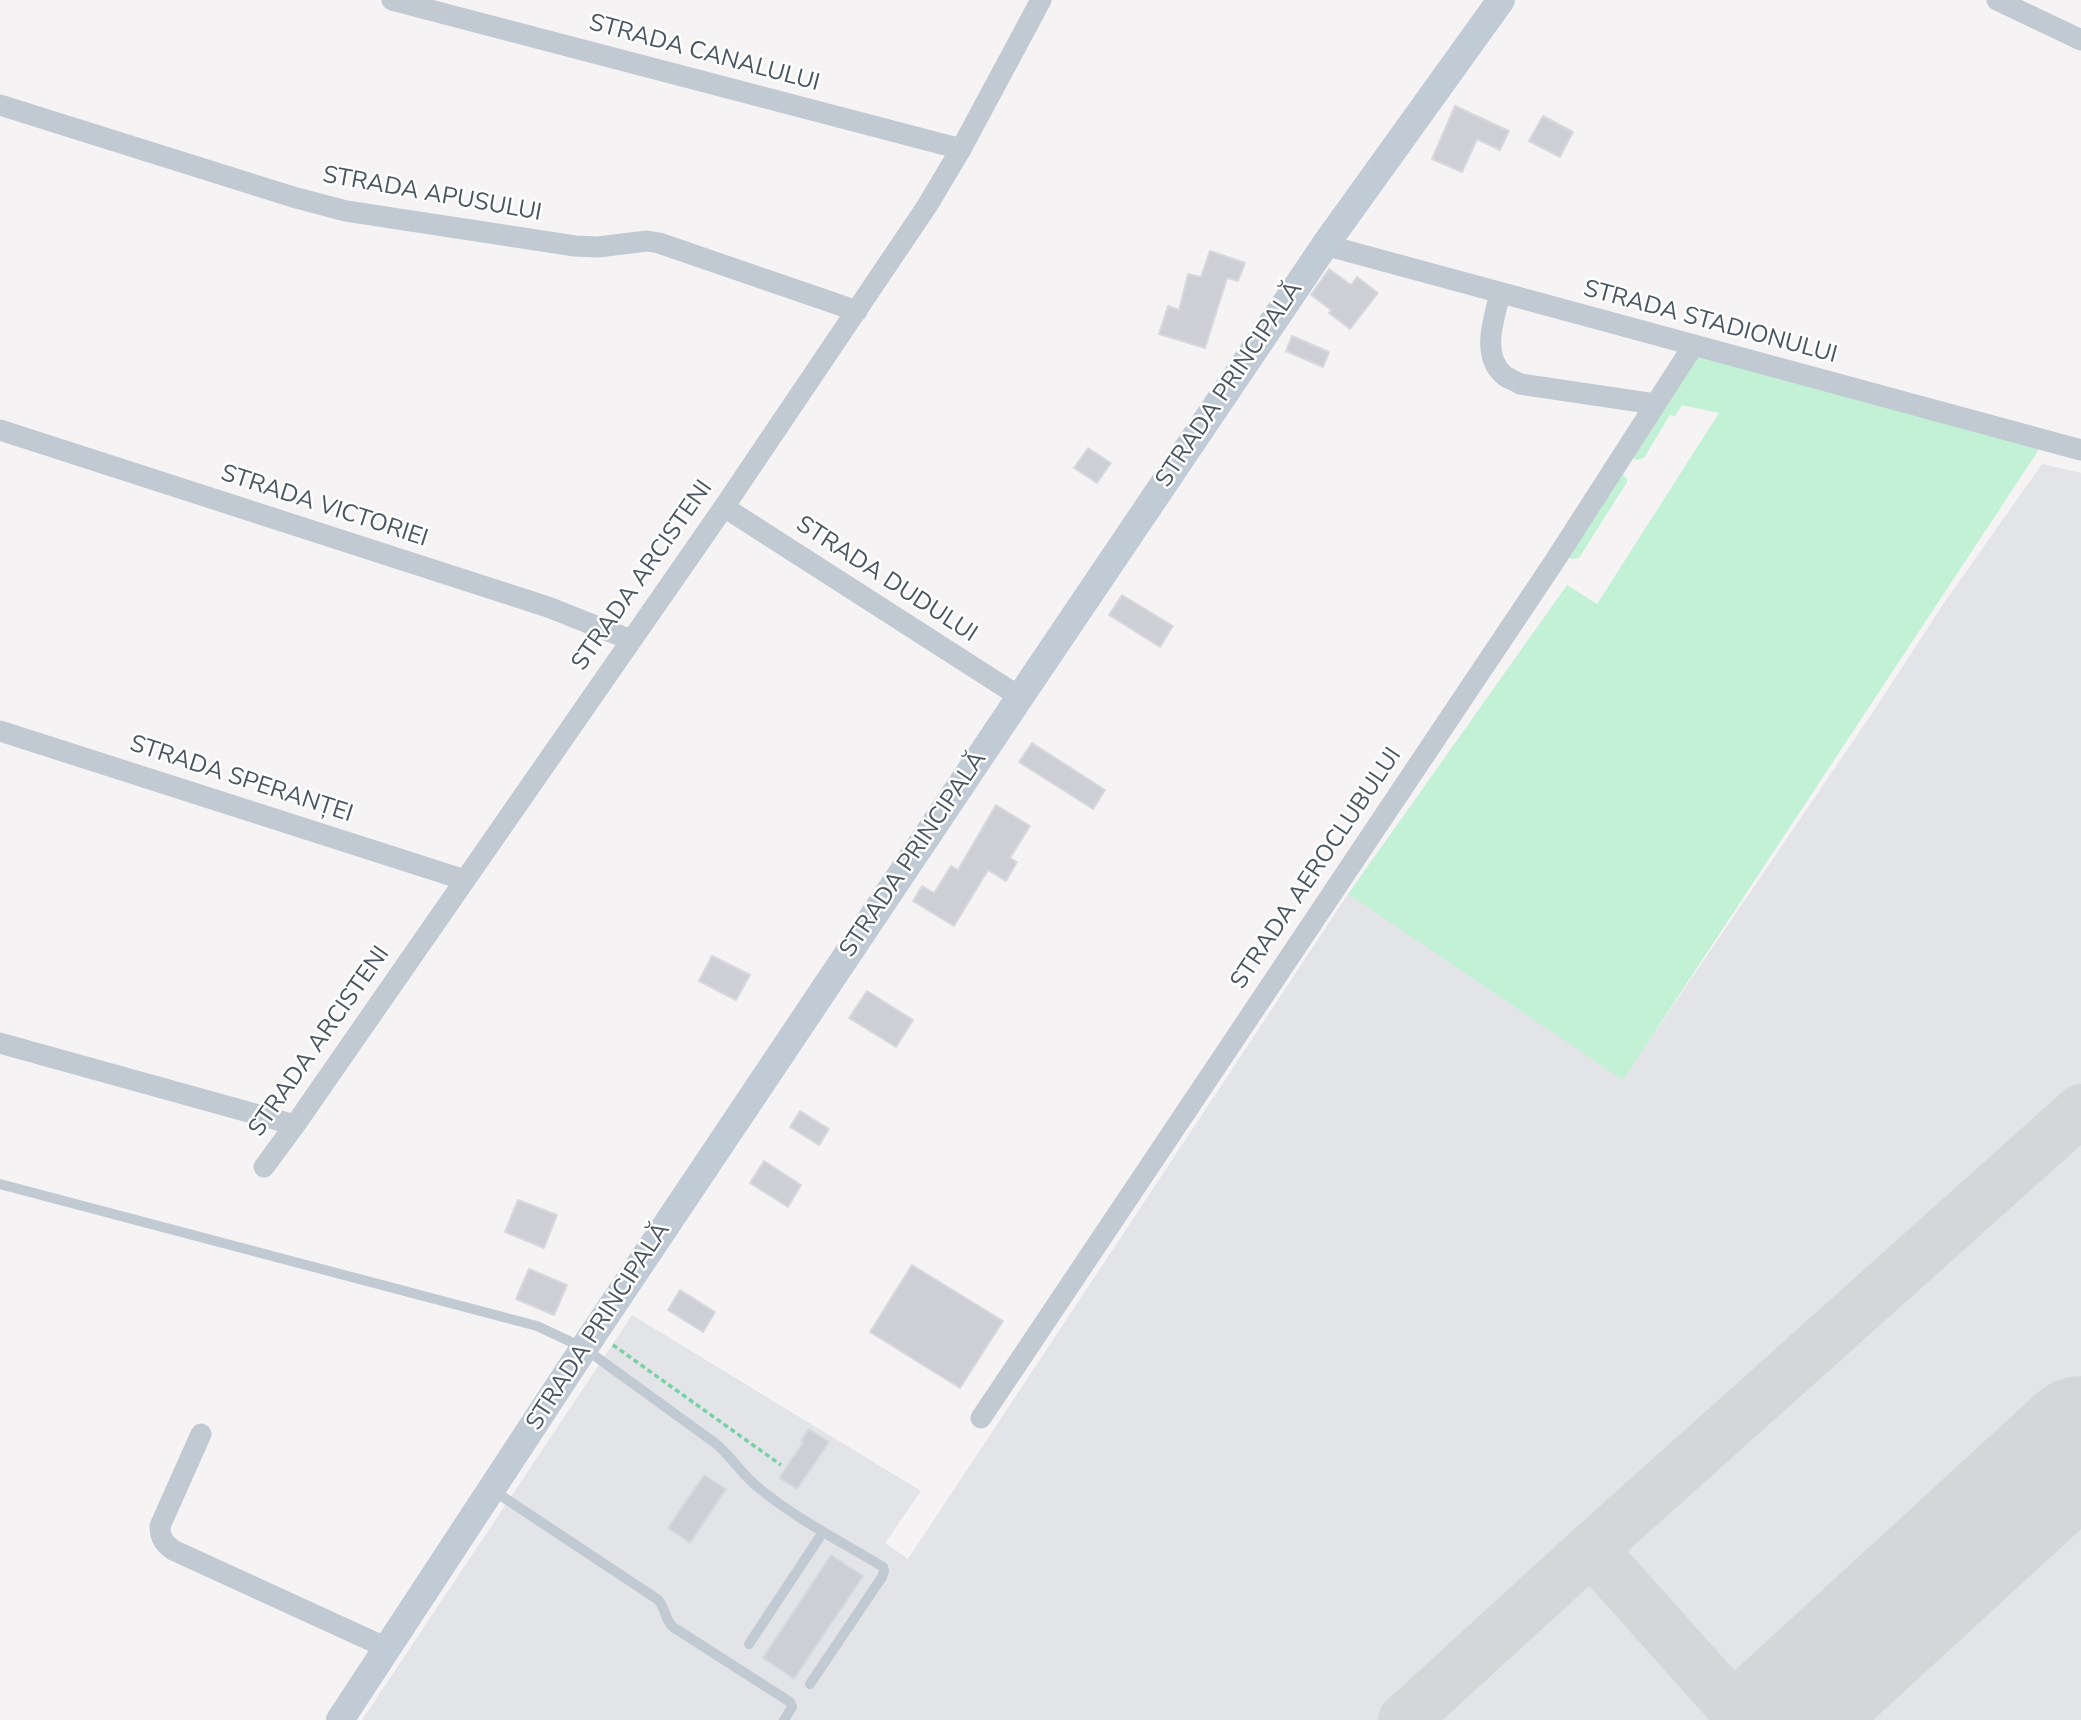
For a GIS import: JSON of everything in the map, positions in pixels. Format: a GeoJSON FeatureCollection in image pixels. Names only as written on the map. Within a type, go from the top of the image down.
{"type":"FeatureCollection","features":[{"type":"Feature","properties":{"kind":"main road","name":"STRADA PRINCIPALĂ"},"geometry":{"type":"LineString","coordinates":[[340,1720],[584,1348],[1020,696],[1325,245],[1501,0]]}},
{"type":"Feature","properties":{"kind":"street","name":"STRADA CANALULUI"},"geometry":{"type":"LineString","coordinates":[[392,0],[961,149]]}},
{"type":"Feature","properties":{"kind":"street","name":"STRADA ARCISTENI"},"geometry":{"type":"LineString","coordinates":[[264,1167],[724,507],[857,311],[961,149],[1041,0]]}},
{"type":"Feature","properties":{"kind":"street"},"geometry":{"type":"LineString","coordinates":[[1997,0],[2081,40]]}},
{"type":"Feature","properties":{"kind":"street","name":"STRADA APUSULUI"},"geometry":{"type":"LineString","coordinates":[[0,105],[279,193],[346,211],[575,246],[598,247],[647,241],[659,243],[857,311]]}},
{"type":"Feature","properties":{"kind":"street","name":"STRADA STADIONULUI"},"geometry":{"type":"LineString","coordinates":[[1325,245],[2081,450]]}},
{"type":"Feature","properties":{"kind":"street"},"geometry":{"type":"LineString","coordinates":[[1500,294],[1491,334],[1491,351],[1504,376],[1520,384],[1655,404]]}},
{"type":"Feature","properties":{"kind":"street","name":"STRADA AEROCLUBULUI"},"geometry":{"type":"LineString","coordinates":[[981,1419],[1531,596],[1693,346]]}},
{"type":"Feature","properties":{"kind":"street","name":"STRADA VICTORIEI"},"geometry":{"type":"LineString","coordinates":[[0,429],[548,607],[631,640]]}},
{"type":"Feature","properties":{"kind":"street","name":"STRADA DUDULUI"},"geometry":{"type":"LineString","coordinates":[[724,507],[1020,696]]}},
{"type":"Feature","properties":{"kind":"street","name":"STRADA SPERANȚEI"},"geometry":{"type":"LineString","coordinates":[[0,731],[465,880]]}},
{"type":"Feature","properties":{"kind":"street"},"geometry":{"type":"LineString","coordinates":[[0,1042],[295,1125]]}},
{"type":"Feature","properties":{"kind":"street"},"geometry":{"type":"LineString","coordinates":[[201,1434],[159,1526],[164,1543],[173,1550],[387,1648]]}},
{"type":"Feature","properties":{"kind":"lane"},"geometry":{"type":"LineString","coordinates":[[0,1184],[537,1326],[584,1348],[715,1443],[757,1487],[884,1570],[882,1577],[810,1684]]}},
{"type":"Feature","properties":{"kind":"lane"},"geometry":{"type":"LineString","coordinates":[[492,1490],[657,1599],[673,1627],[790,1702],[792,1707],[784,1720]]}},
{"type":"Feature","properties":{"kind":"lane"},"geometry":{"type":"LineString","coordinates":[[749,1644],[823,1532]]}},
{"type":"Feature","properties":{"kind":"path"},"geometry":{"type":"LineString","coordinates":[[613,1345],[781,1465]]}},
{"type":"Feature","properties":{"kind":"shaded area"},"geometry":{"type":"Polygon","coordinates":[[[2042,464],[2081,473],[2081,1720],[362,1720],[632,1315],[921,1491],[885,1543],[908,1559],[1348,894],[1623,1079],[1944,603],[2042,464]]]}},
{"type":"Feature","properties":{"kind":"green space"},"geometry":{"type":"Polygon","coordinates":[[[1704,354],[2041,443],[1623,1080],[1348,894],[1567,585],[1597,604],[1719,413],[1682,405],[1675,416],[1670,415],[1644,458],[1636,460],[1630,455],[1674,371],[1704,354]]]}},
{"type":"Feature","properties":{"kind":"green space"},"geometry":{"type":"Polygon","coordinates":[[[1622,473],[1627,482],[1579,558],[1571,559],[1566,554],[1622,473]]]}},
{"type":"Feature","properties":{"kind":"building"},"geometry":{"type":"Polygon","coordinates":[[[1455,106],[1509,131],[1500,150],[1477,139],[1462,172],[1432,159],[1455,106]]]}},
{"type":"Feature","properties":{"kind":"building"},"geometry":{"type":"Polygon","coordinates":[[[1543,116],[1573,132],[1560,157],[1529,141],[1543,116]]]}},
{"type":"Feature","properties":{"kind":"building"},"geometry":{"type":"Polygon","coordinates":[[[1210,251],[1245,263],[1238,281],[1227,278],[1205,348],[1159,334],[1168,306],[1179,310],[1188,274],[1201,277],[1210,251]]]}},
{"type":"Feature","properties":{"kind":"building"},"geometry":{"type":"Polygon","coordinates":[[[1329,269],[1351,285],[1357,277],[1378,293],[1350,329],[1311,295],[1329,269]]]}},
{"type":"Feature","properties":{"kind":"building"},"geometry":{"type":"Polygon","coordinates":[[[1292,336],[1329,352],[1323,367],[1286,351],[1292,336]]]}},
{"type":"Feature","properties":{"kind":"building"},"geometry":{"type":"Polygon","coordinates":[[[1088,448],[1111,463],[1097,483],[1074,468],[1088,448]]]}},
{"type":"Feature","properties":{"kind":"building"},"geometry":{"type":"Polygon","coordinates":[[[1122,595],[1173,626],[1160,647],[1109,615],[1122,595]]]}},
{"type":"Feature","properties":{"kind":"building"},"geometry":{"type":"Polygon","coordinates":[[[1032,743],[1105,790],[1093,809],[1019,762],[1032,743]]]}},
{"type":"Feature","properties":{"kind":"building"},"geometry":{"type":"Polygon","coordinates":[[[996,805],[1030,826],[1010,858],[1017,862],[1006,881],[988,870],[954,926],[913,901],[922,886],[934,893],[951,866],[958,870],[996,805]]]}},
{"type":"Feature","properties":{"kind":"building"},"geometry":{"type":"Polygon","coordinates":[[[712,956],[750,975],[736,1000],[699,981],[712,956]]]}},
{"type":"Feature","properties":{"kind":"building"},"geometry":{"type":"Polygon","coordinates":[[[867,991],[913,1020],[896,1047],[849,1018],[867,991]]]}},
{"type":"Feature","properties":{"kind":"building"},"geometry":{"type":"Polygon","coordinates":[[[800,1111],[829,1129],[819,1145],[790,1127],[800,1111]]]}},
{"type":"Feature","properties":{"kind":"building"},"geometry":{"type":"Polygon","coordinates":[[[764,1161],[801,1185],[788,1207],[750,1183],[764,1161]]]}},
{"type":"Feature","properties":{"kind":"building"},"geometry":{"type":"Polygon","coordinates":[[[518,1200],[557,1215],[544,1248],[505,1232],[518,1200]]]}},
{"type":"Feature","properties":{"kind":"building"},"geometry":{"type":"Polygon","coordinates":[[[912,1265],[1003,1321],[960,1388],[870,1332],[912,1265]]]}},
{"type":"Feature","properties":{"kind":"building"},"geometry":{"type":"Polygon","coordinates":[[[529,1269],[567,1285],[554,1315],[516,1299],[529,1269]]]}},
{"type":"Feature","properties":{"kind":"building"},"geometry":{"type":"Polygon","coordinates":[[[680,1290],[715,1312],[703,1332],[668,1310],[680,1290]]]}},
{"type":"Feature","properties":{"kind":"building"},"geometry":{"type":"Polygon","coordinates":[[[809,1429],[829,1442],[797,1489],[779,1478],[803,1443],[801,1441],[809,1429]]]}},
{"type":"Feature","properties":{"kind":"building"},"geometry":{"type":"Polygon","coordinates":[[[704,1475],[726,1489],[690,1543],[668,1528],[704,1475]]]}},
{"type":"Feature","properties":{"kind":"building"},"geometry":{"type":"Polygon","coordinates":[[[831,1555],[863,1576],[794,1679],[763,1658],[831,1555]]]}},
{"type":"Feature","properties":{"kind":"taxiway"},"geometry":{"type":"LineString","coordinates":[[1404,1720],[2081,1110]]}},
{"type":"Feature","properties":{"kind":"taxiway"},"geometry":{"type":"LineString","coordinates":[[1591,1549],[1744,1720]]}},
{"type":"Feature","properties":{"kind":"runway"},"geometry":{"type":"LineString","coordinates":[[1777,1720],[2081,1441]]}}]}
